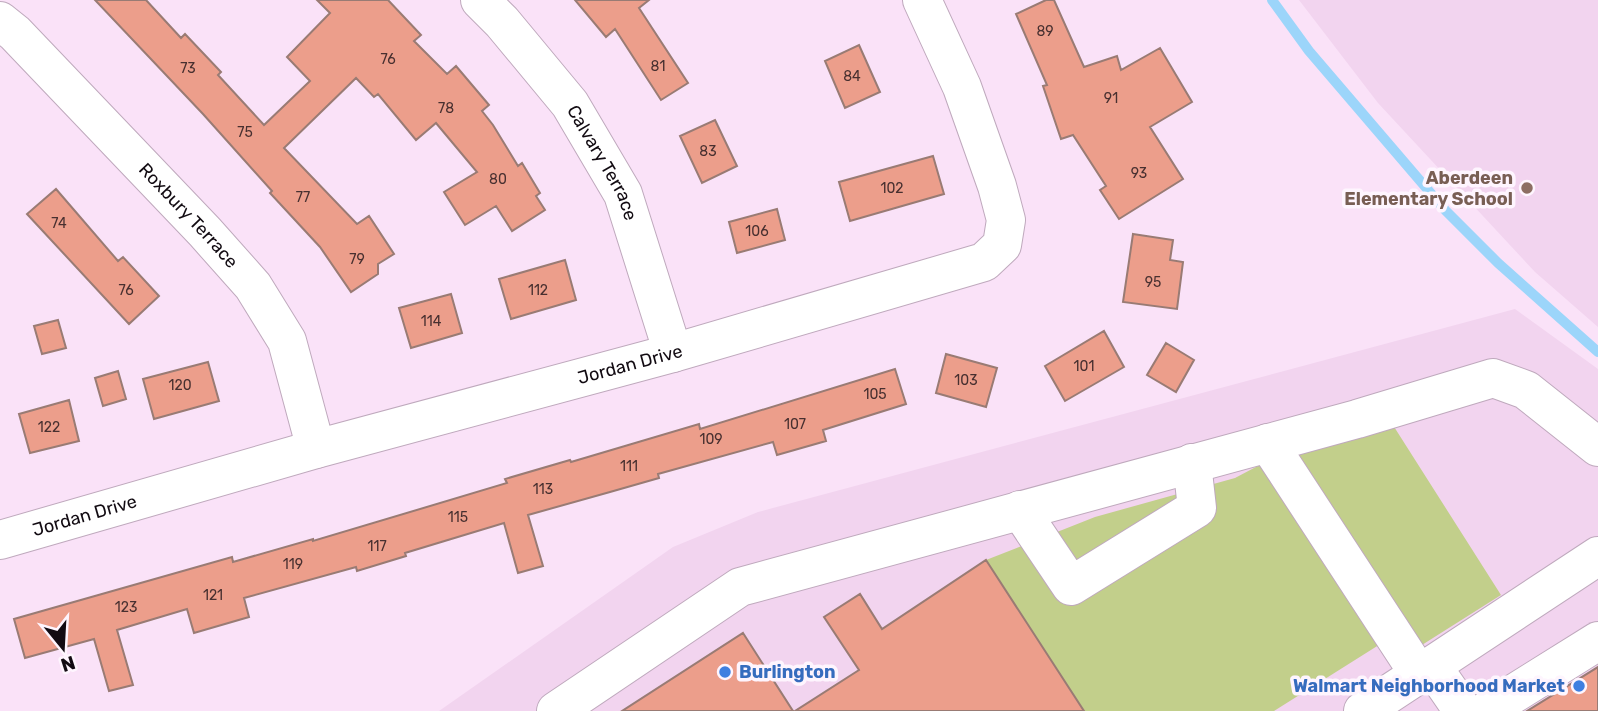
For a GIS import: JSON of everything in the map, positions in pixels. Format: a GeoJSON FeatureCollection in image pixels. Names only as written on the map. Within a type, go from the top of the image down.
{"type":"FeatureCollection","features":[{"type":"Feature","properties":{"kind":"street","name":"Calvary Terrace"},"geometry":{"type":"LineString","coordinates":[[480,0],[502,22],[570,104],[623,194],[673,353]]}},
{"type":"Feature","properties":{"kind":"street","name":"Jordan Drive"},"geometry":{"type":"LineString","coordinates":[[0,540],[316,449],[673,353],[984,261],[1002,245],[1006,220],[997,186],[961,87],[922,0]]}},
{"type":"Feature","properties":{"kind":"street","name":"Roxbury Terrace"},"geometry":{"type":"LineString","coordinates":[[0,21],[15,33],[205,232],[253,286],[287,341],[316,449]]}},
{"type":"Feature","properties":{"kind":"street"},"geometry":{"type":"LineString","coordinates":[[556,711],[740,587],[1357,419],[1493,378],[1526,390],[1598,447]]}},
{"type":"Feature","properties":{"kind":"street"},"geometry":{"type":"LineString","coordinates":[[1268,443],[1426,670],[1463,711]]}},
{"type":"Feature","properties":{"kind":"street"},"geometry":{"type":"LineString","coordinates":[[1020,510],[1071,586],[1197,508],[1192,463]]}},
{"type":"Feature","properties":{"kind":"street"},"geometry":{"type":"LineString","coordinates":[[1363,711],[1598,556]]}},
{"type":"Feature","properties":{"kind":"street"},"geometry":{"type":"LineString","coordinates":[[1486,711],[1598,641]]}},
{"type":"Feature","properties":{"kind":"shaded area","name":"Aberdeen Elementary School"},"geometry":{"type":"Polygon","coordinates":[[[1299,0],[1598,0],[1598,327],[1535,272],[1378,103],[1299,0]]]}},
{"type":"Feature","properties":{"kind":"shaded area"},"geometry":{"type":"Polygon","coordinates":[[[1515,309],[1598,369],[1598,711],[439,711],[673,547],[758,512],[1515,309]]]}},
{"type":"Feature","properties":{"kind":"green space"},"geometry":{"type":"Polygon","coordinates":[[[1391,422],[1501,595],[1395,662],[1382,643],[1274,711],[1084,711],[986,560],[1095,517],[1235,478],[1286,451],[1391,422]]]}},
{"type":"Feature","properties":{"kind":"building"},"geometry":{"type":"Polygon","coordinates":[[[95,0],[146,0],[181,38],[185,34],[221,72],[218,75],[264,125],[310,81],[287,57],[330,13],[317,0],[388,0],[421,35],[414,41],[447,74],[456,66],[489,105],[482,111],[518,166],[522,163],[540,193],[536,196],[545,210],[512,231],[496,206],[465,225],[444,192],[477,172],[436,123],[416,140],[378,94],[374,97],[356,78],[284,148],[357,224],[369,216],[394,254],[378,264],[378,274],[351,292],[320,247],[270,193],[272,191],[95,0]]]}},
{"type":"Feature","properties":{"kind":"building"},"geometry":{"type":"Polygon","coordinates":[[[575,0],[649,0],[639,8],[688,83],[661,100],[615,29],[606,37],[575,0]]]}},
{"type":"Feature","properties":{"kind":"building"},"geometry":{"type":"Polygon","coordinates":[[[1046,0],[1054,0],[1084,67],[1117,56],[1121,70],[1160,48],[1192,102],[1150,127],[1183,179],[1119,219],[1100,190],[1106,186],[1073,135],[1061,139],[1043,86],[1047,85],[1016,14],[1046,0]]]}},
{"type":"Feature","properties":{"kind":"building"},"geometry":{"type":"Polygon","coordinates":[[[859,45],[880,92],[845,108],[825,61],[859,45]]]}},
{"type":"Feature","properties":{"kind":"building"},"geometry":{"type":"Polygon","coordinates":[[[715,120],[737,166],[702,183],[680,136],[715,120]]]}},
{"type":"Feature","properties":{"kind":"building"},"geometry":{"type":"Polygon","coordinates":[[[933,156],[944,194],[850,221],[839,182],[933,156]]]}},
{"type":"Feature","properties":{"kind":"building"},"geometry":{"type":"Polygon","coordinates":[[[56,189],[118,261],[123,257],[159,296],[129,324],[27,214],[56,189]]]}},
{"type":"Feature","properties":{"kind":"building"},"geometry":{"type":"Polygon","coordinates":[[[777,209],[785,240],[737,253],[729,222],[777,209]]]}},
{"type":"Feature","properties":{"kind":"building"},"geometry":{"type":"Polygon","coordinates":[[[1133,234],[1173,240],[1170,260],[1183,262],[1177,309],[1123,302],[1133,234]]]}},
{"type":"Feature","properties":{"kind":"building"},"geometry":{"type":"Polygon","coordinates":[[[565,260],[576,300],[511,319],[499,279],[565,260]]]}},
{"type":"Feature","properties":{"kind":"building"},"geometry":{"type":"Polygon","coordinates":[[[451,294],[462,333],[411,348],[399,308],[451,294]]]}},
{"type":"Feature","properties":{"kind":"building"},"geometry":{"type":"Polygon","coordinates":[[[58,320],[66,348],[42,354],[34,326],[58,320]]]}},
{"type":"Feature","properties":{"kind":"building"},"geometry":{"type":"Polygon","coordinates":[[[1104,331],[1124,367],[1065,401],[1045,366],[1104,331]]]}},
{"type":"Feature","properties":{"kind":"building"},"geometry":{"type":"Polygon","coordinates":[[[1166,343],[1194,360],[1176,392],[1147,375],[1166,343]]]}},
{"type":"Feature","properties":{"kind":"building"},"geometry":{"type":"Polygon","coordinates":[[[946,354],[997,368],[986,407],[936,393],[946,354]]]}},
{"type":"Feature","properties":{"kind":"building"},"geometry":{"type":"Polygon","coordinates":[[[208,362],[219,401],[154,419],[143,379],[208,362]]]}},
{"type":"Feature","properties":{"kind":"building"},"geometry":{"type":"Polygon","coordinates":[[[895,369],[906,404],[823,430],[826,441],[777,455],[773,442],[658,474],[659,478],[528,515],[543,566],[518,573],[504,523],[405,553],[406,556],[357,571],[356,567],[244,598],[249,617],[194,633],[187,609],[117,630],[133,685],[109,691],[94,639],[25,658],[14,619],[232,557],[233,562],[313,541],[507,483],[505,479],[699,424],[700,429],[895,369]]]}},
{"type":"Feature","properties":{"kind":"building"},"geometry":{"type":"Polygon","coordinates":[[[118,371],[126,399],[103,406],[95,378],[118,371]]]}},
{"type":"Feature","properties":{"kind":"building"},"geometry":{"type":"Polygon","coordinates":[[[69,400],[79,441],[30,453],[19,414],[69,400]]]}},
{"type":"Feature","properties":{"kind":"building"},"geometry":{"type":"Polygon","coordinates":[[[986,560],[1084,711],[795,711],[859,670],[824,617],[860,594],[882,629],[986,560]]]}},
{"type":"Feature","properties":{"kind":"building","name":"Burlington"},"geometry":{"type":"Polygon","coordinates":[[[743,633],[793,711],[622,711],[743,633]]]}},
{"type":"Feature","properties":{"kind":"building","name":"Walmart Neighborhood Market"},"geometry":{"type":"Polygon","coordinates":[[[1598,667],[1598,711],[1527,711],[1598,667]]]}},
{"type":"Feature","properties":{"kind":"waterway"},"geometry":{"type":"LineString","coordinates":[[1272,0],[1309,51],[1446,211],[1498,263],[1598,352]]}},
{"type":"Feature","properties":{"kind":"place","name":"Aberdeen Elementary School"},"geometry":{"type":"Point","coordinates":[1527,188]}},
{"type":"Feature","properties":{"kind":"place","name":"Burlington"},"geometry":{"type":"Point","coordinates":[725,672]}},
{"type":"Feature","properties":{"kind":"place","name":"Walmart Neighborhood Market"},"geometry":{"type":"Point","coordinates":[1579,686]}}]}
